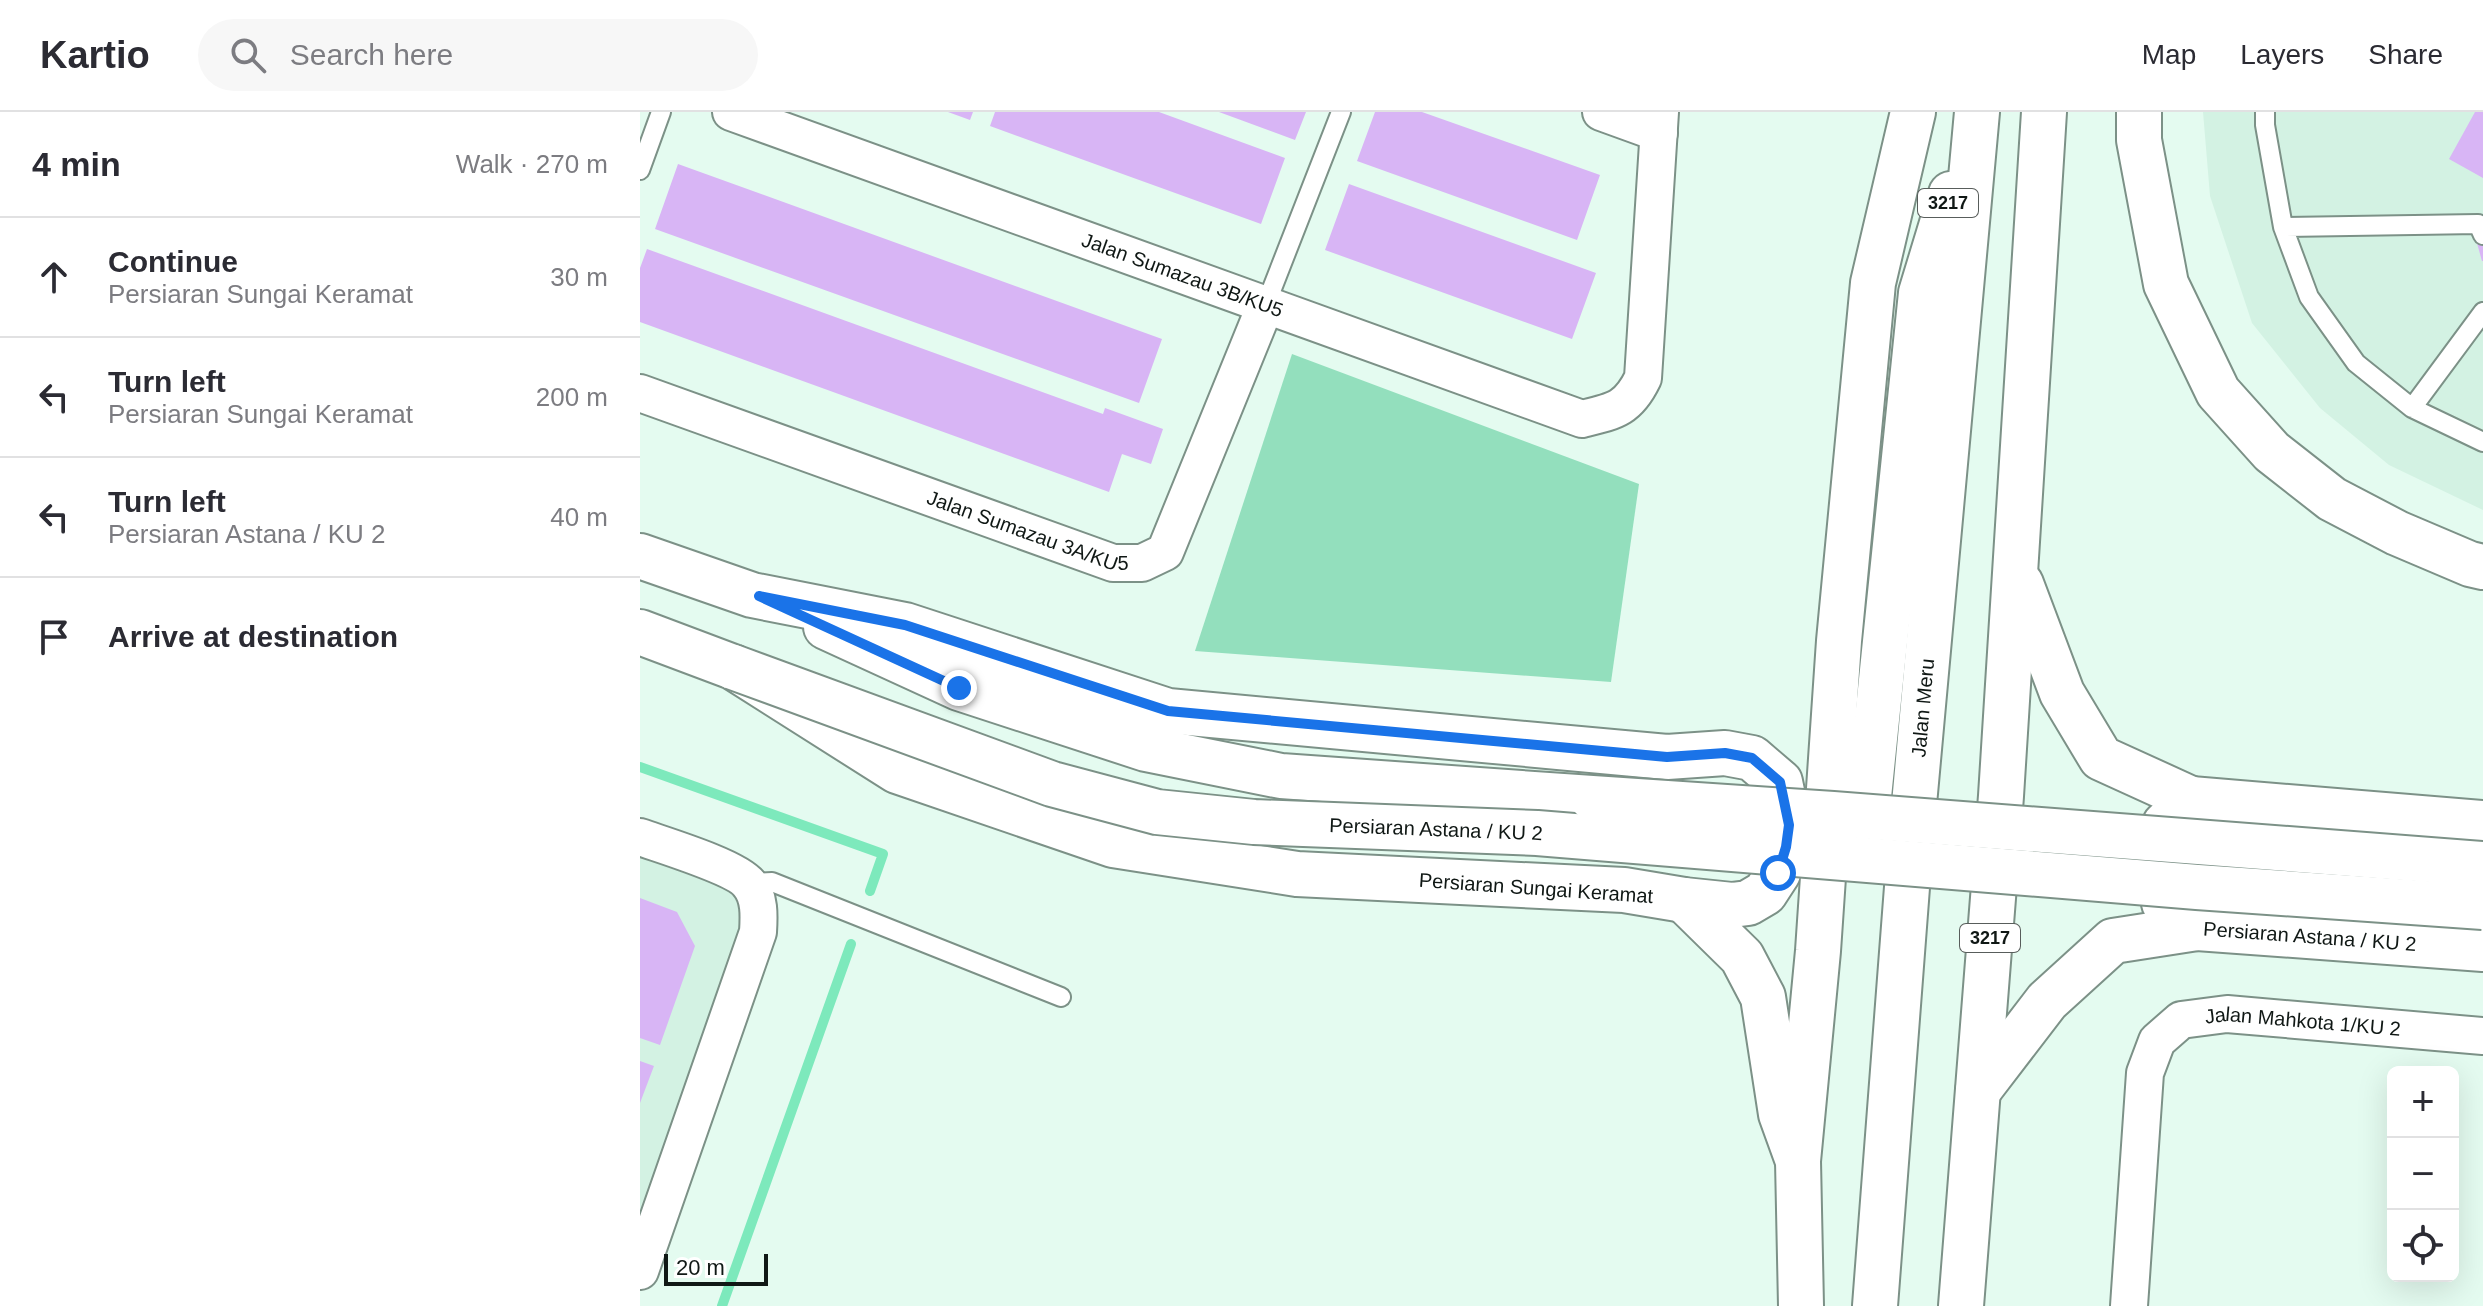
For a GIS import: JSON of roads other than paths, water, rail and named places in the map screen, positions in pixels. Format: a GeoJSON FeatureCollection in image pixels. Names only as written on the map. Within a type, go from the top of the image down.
{"type":"FeatureCollection","features":[{"type":"Feature","properties":{"kind":"main road"},"geometry":{"type":"LineString","coordinates":[[1915,112],[1921,293]]}},
{"type":"Feature","properties":{"kind":"main road"},"geometry":{"type":"LineString","coordinates":[[1801,1306],[1798,1161],[1818,951],[1839,641],[1873,283],[1915,112]]}},
{"type":"Feature","properties":{"kind":"main road","name":"Jalan Meru"},"geometry":{"type":"LineString","coordinates":[[1865,860],[1921,293],[1976,112]]}},
{"type":"Feature","properties":{"kind":"main road","name":"Jalan Meru"},"geometry":{"type":"LineString","coordinates":[[1875,1306],[1911,835],[1976,112]]}},
{"type":"Feature","properties":{"kind":"main road","name":"3217"},"geometry":{"type":"LineString","coordinates":[[1961,1306],[2001,796],[2044,112]]}},
{"type":"Feature","properties":{"kind":"main road"},"geometry":{"type":"LineString","coordinates":[[2139,112],[2139,140],[2166,284],[2218,392],[2272,452],[2332,499],[2397,533],[2483,567]]}},
{"type":"Feature","properties":{"kind":"main road","name":"Persiaran Sungai Keramat"},"geometry":{"type":"LineString","coordinates":[[640,556],[759,596],[905,625],[1168,711],[1667,757],[1725,753],[1752,758],[1780,782],[1789,825],[1786,847],[1778,873],[1765,893],[1748,903],[1732,905],[1624,890],[1297,874],[1113,845],[897,771],[733,667],[640,632]]}},
{"type":"Feature","properties":{"kind":"main road"},"geometry":{"type":"LineString","coordinates":[[2015,571],[2062,693],[2101,758],[2191,799],[2483,823]]}},
{"type":"Feature","properties":{"kind":"main road","name":"Persiaran Astana / KU 2"},"geometry":{"type":"LineString","coordinates":[[759,596],[959,688],[1146,749],[1281,776],[1867,816],[2483,864]]}},
{"type":"Feature","properties":{"kind":"main road","name":"Persiaran Astana / KU 2"},"geometry":{"type":"LineString","coordinates":[[733,667],[1052,784],[1157,812],[1254,822],[1537,833],[2483,907]]}},
{"type":"Feature","properties":{"kind":"main road","name":"Persiaran Astana / KU 2"},"geometry":{"type":"LineString","coordinates":[[2191,799],[2165,824],[2157,866],[2164,903],[2197,928],[2483,949]]}},
{"type":"Feature","properties":{"kind":"main road"},"geometry":{"type":"LineString","coordinates":[[1684,900],[1742,957],[1763,997],[1781,1114],[1798,1161]]}},
{"type":"Feature","properties":{"kind":"main road"},"geometry":{"type":"LineString","coordinates":[[1978,1091],[2047,1001],[2113,941],[2197,928]]}},
{"type":"Feature","properties":{"kind":"street","name":"Jalan Sumazau 3B/KU5"},"geometry":{"type":"LineString","coordinates":[[731,112],[1582,419],[1609,413],[1633,399],[1643,378],[1660,123]]}},
{"type":"Feature","properties":{"kind":"street"},"geometry":{"type":"LineString","coordinates":[[1601,112],[1660,123]]}},
{"type":"Feature","properties":{"kind":"street","name":"Jalan Sumazau 3A/KU5"},"geometry":{"type":"LineString","coordinates":[[640,393],[1113,563],[1142,563],[1165,552],[1266,304]]}},
{"type":"Feature","properties":{"kind":"street"},"geometry":{"type":"LineString","coordinates":[[640,837],[713,863],[749,883],[759,908],[758,932],[640,1271]]}},
{"type":"Feature","properties":{"kind":"street","name":"Jalan Mahkota 1/KU 2"},"geometry":{"type":"LineString","coordinates":[[2129,1306],[2145,1073],[2157,1041],[2181,1020],[2227,1014],[2483,1036]]}},
{"type":"Feature","properties":{"kind":"lane"},"geometry":{"type":"LineString","coordinates":[[640,170],[661,112]]}},
{"type":"Feature","properties":{"kind":"lane"},"geometry":{"type":"LineString","coordinates":[[1266,304],[1341,112]]}},
{"type":"Feature","properties":{"kind":"lane"},"geometry":{"type":"LineString","coordinates":[[2265,112],[2283,227],[2309,297],[2356,363],[2412,408],[2483,442]]}},
{"type":"Feature","properties":{"kind":"lane"},"geometry":{"type":"LineString","coordinates":[[2283,227],[2478,224],[2483,235]]}},
{"type":"Feature","properties":{"kind":"lane"},"geometry":{"type":"LineString","coordinates":[[2412,408],[2483,312]]}},
{"type":"Feature","properties":{"kind":"lane"},"geometry":{"type":"LineString","coordinates":[[749,883],[772,882],[1061,997]]}},
{"type":"Feature","properties":{"kind":"waterway"},"geometry":{"type":"LineString","coordinates":[[640,767],[883,854],[870,891]]}},
{"type":"Feature","properties":{"kind":"waterway"},"geometry":{"type":"LineString","coordinates":[[722,1306],[851,944]]}}]}
